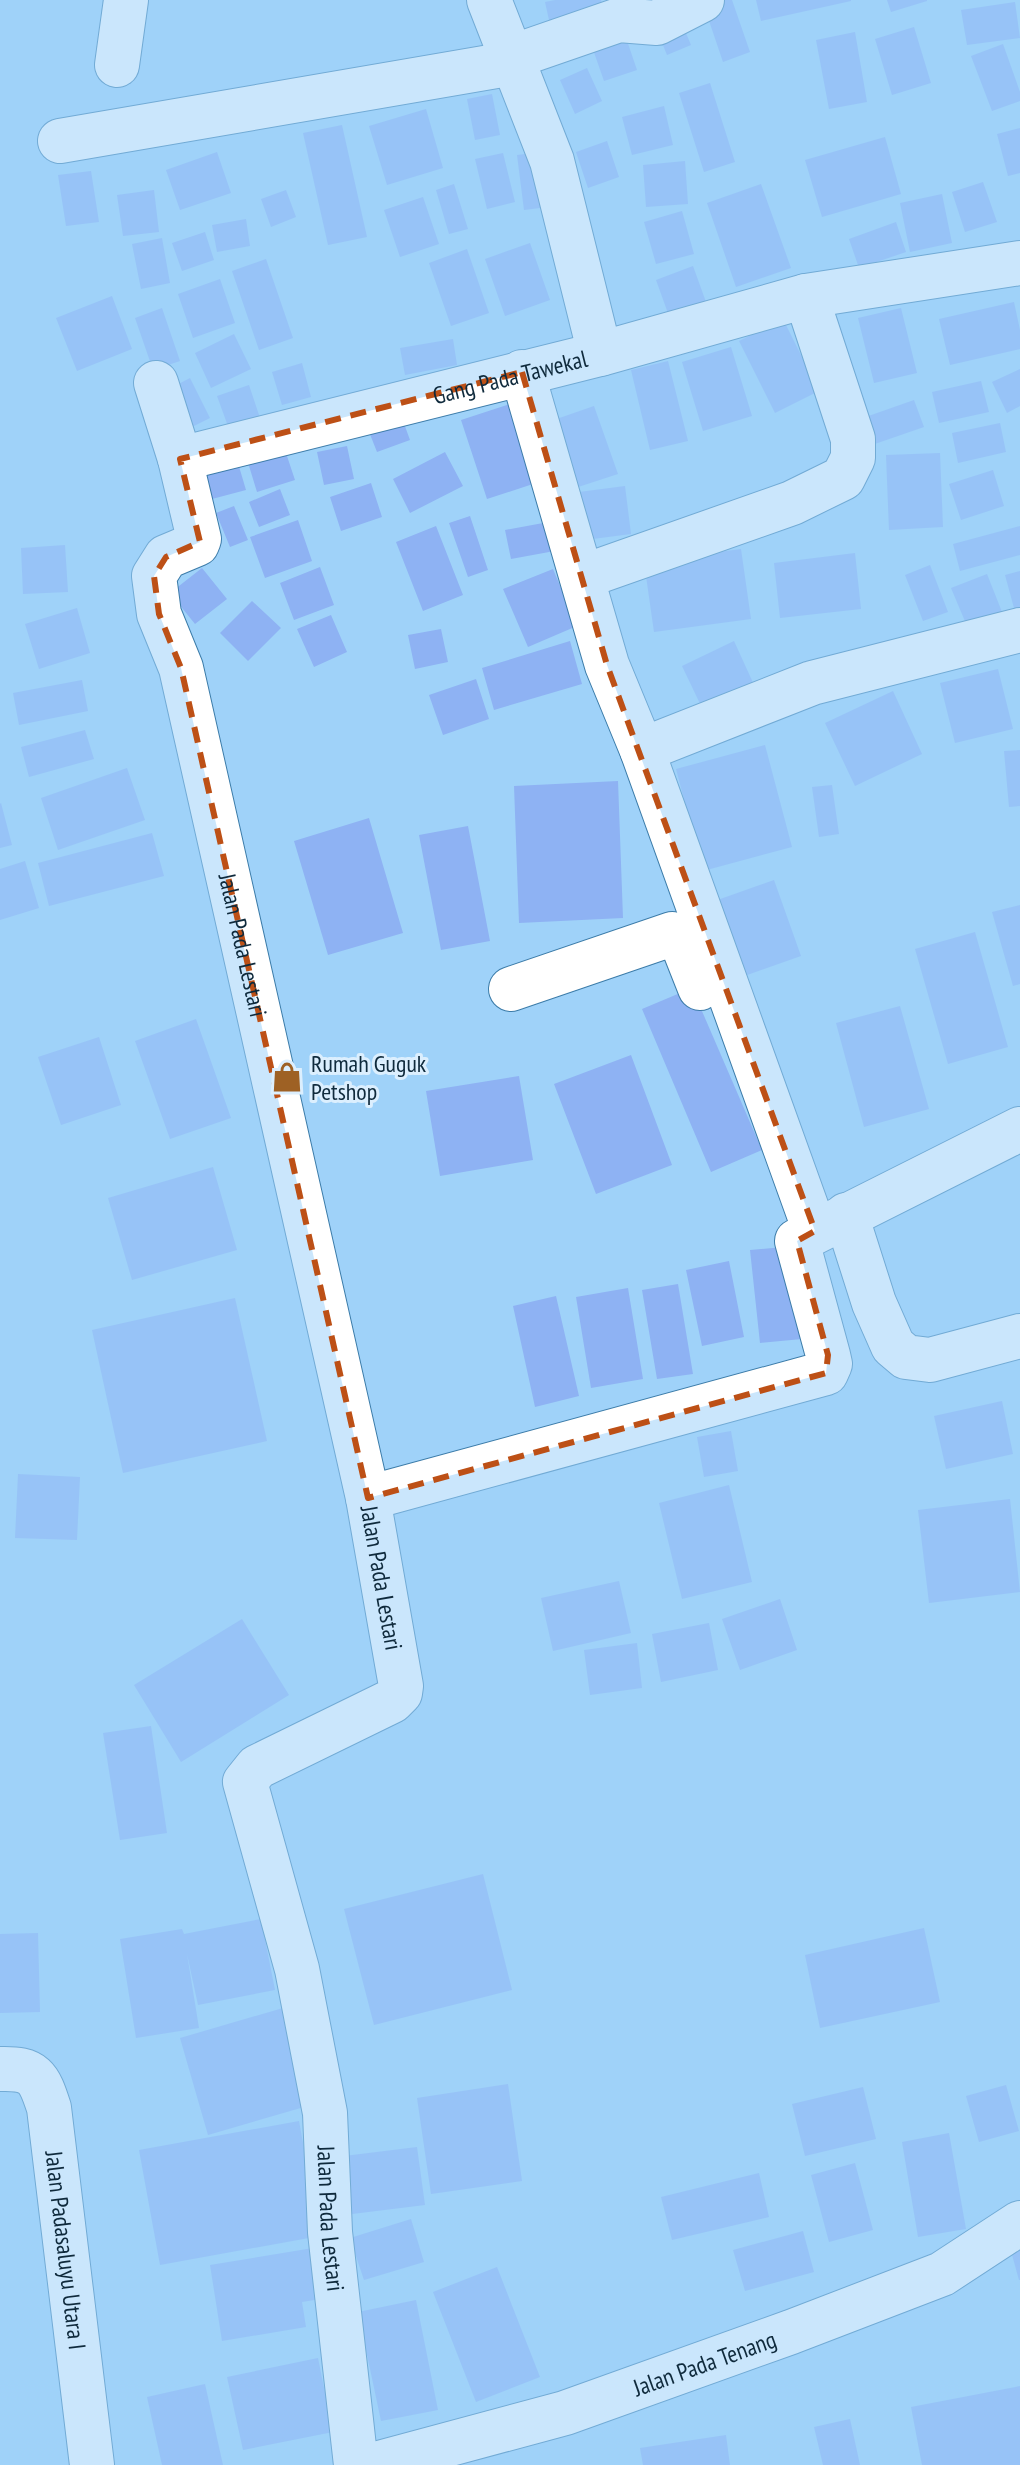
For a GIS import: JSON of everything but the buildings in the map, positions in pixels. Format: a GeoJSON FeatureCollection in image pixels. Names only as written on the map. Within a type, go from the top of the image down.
{"type":"FeatureCollection","features":[{"type":"Feature","properties":{"kind":"street"},"geometry":{"type":"LineString","coordinates":[[117,65],[126,0]]}},
{"type":"Feature","properties":{"kind":"street"},"geometry":{"type":"LineString","coordinates":[[489,0],[552,161],[600,354]]}},
{"type":"Feature","properties":{"kind":"street"},"geometry":{"type":"LineString","coordinates":[[60,141],[513,60],[619,20],[657,23],[702,0]]}},
{"type":"Feature","properties":{"kind":"street","name":"Gang Pada Tawekal"},"geometry":{"type":"LineString","coordinates":[[180,459],[600,354],[806,296],[1020,263]]}},
{"type":"Feature","properties":{"kind":"street"},"geometry":{"type":"LineString","coordinates":[[582,577],[792,503],[843,478],[853,458],[853,439],[806,296]]}},
{"type":"Feature","properties":{"kind":"street"},"geometry":{"type":"LineString","coordinates":[[368,1498],[826,1373],[830,1364],[820,1229],[642,750],[607,665],[522,372]]}},
{"type":"Feature","properties":{"kind":"street"},"geometry":{"type":"LineString","coordinates":[[156,383],[180,459]]}},
{"type":"Feature","properties":{"kind":"street","name":"Jalan Pada Lestari"},"geometry":{"type":"LineString","coordinates":[[180,459],[199,539],[197,544],[166,557],[154,576],[159,614],[181,668],[368,1498],[399,1669],[400,1693],[392,1701],[257,1767],[245,1782],[297,1969],[325,2113],[330,2232],[356,2465]]}},
{"type":"Feature","properties":{"kind":"street"},"geometry":{"type":"LineString","coordinates":[[642,750],[812,683],[1020,630]]}},
{"type":"Feature","properties":{"kind":"street"},"geometry":{"type":"LineString","coordinates":[[511,989],[663,935],[672,934],[681,940],[820,1229],[874,1303],[893,1346],[906,1357],[930,1360],[1020,1336]]}},
{"type":"Feature","properties":{"kind":"street"},"geometry":{"type":"LineString","coordinates":[[820,1229],[1020,1129]]}},
{"type":"Feature","properties":{"kind":"street","name":"Jalan Padasaluyu Utara I"},"geometry":{"type":"LineString","coordinates":[[0,2069],[22,2068],[37,2077],[49,2108],[92,2465]]}},
{"type":"Feature","properties":{"kind":"street","name":"Jalan Pada Tenang"},"geometry":{"type":"LineString","coordinates":[[372,2465],[565,2413],[791,2332],[942,2274],[1020,2223]]}},
{"type":"Feature","properties":{"kind":"highlighted area"},"geometry":{"type":"Polygon","coordinates":[[[522,372],[607,665],[815,1231],[797,1241],[828,1355],[826,1373],[368,1498],[181,668],[159,614],[154,576],[166,557],[200,542],[180,459],[522,372]]]}},
{"type":"Feature","properties":{"kind":"place","name":"Rumah Guguk Petshop"},"geometry":{"type":"Point","coordinates":[287,1077]}}]}
